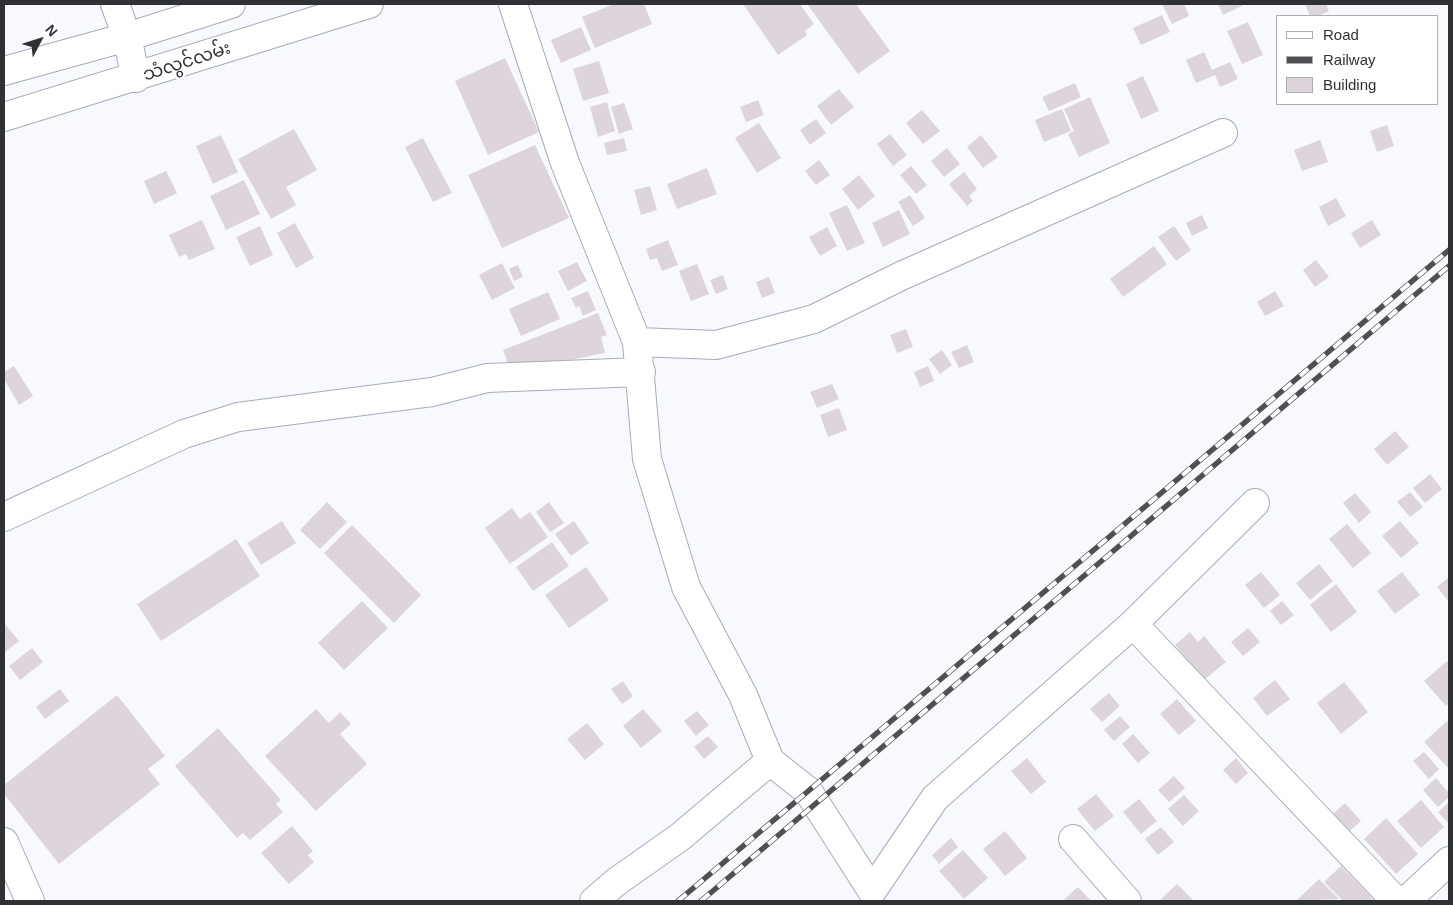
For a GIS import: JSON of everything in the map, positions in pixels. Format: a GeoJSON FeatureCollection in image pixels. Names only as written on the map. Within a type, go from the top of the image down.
{"type":"FeatureCollection","features":[{"type":"Feature","properties":{"kind":"street"},"geometry":{"type":"LineString","coordinates":[[115,4],[127,37],[136,78]]}},
{"type":"Feature","properties":{"kind":"street"},"geometry":{"type":"LineString","coordinates":[[4,71],[127,37],[231,4]]}},
{"type":"Feature","properties":{"kind":"street","name":"သံလွင်လမ်း"},"geometry":{"type":"LineString","coordinates":[[4,117],[136,78],[369,4]]}},
{"type":"Feature","properties":{"kind":"street"},"geometry":{"type":"LineString","coordinates":[[513,4],[565,163],[637,342],[647,459],[686,587],[743,695],[770,761],[808,791],[872,890],[935,798],[1132,624],[1255,503]]}},
{"type":"Feature","properties":{"kind":"street"},"geometry":{"type":"LineString","coordinates":[[637,342],[716,345],[814,319],[901,276],[1223,133]]}},
{"type":"Feature","properties":{"kind":"street"},"geometry":{"type":"LineString","coordinates":[[4,517],[184,434],[238,418],[432,392],[487,378],[641,372]]}},
{"type":"Feature","properties":{"kind":"street"},"geometry":{"type":"LineString","coordinates":[[1132,624],[1396,901]]}},
{"type":"Feature","properties":{"kind":"street"},"geometry":{"type":"LineString","coordinates":[[594,901],[616,882],[680,837],[770,761]]}},
{"type":"Feature","properties":{"kind":"street"},"geometry":{"type":"LineString","coordinates":[[1073,839],[1128,901]]}},
{"type":"Feature","properties":{"kind":"street"},"geometry":{"type":"LineString","coordinates":[[4,842],[30,901]]}},
{"type":"Feature","properties":{"kind":"street"},"geometry":{"type":"LineString","coordinates":[[1406,901],[1449,861]]}},
{"type":"Feature","properties":{"kind":"building"},"geometry":{"type":"Polygon","coordinates":[[[614,4],[644,4],[652,24],[595,48],[582,17],[614,4]]]}},
{"type":"Feature","properties":{"kind":"building"},"geometry":{"type":"Polygon","coordinates":[[[743,4],[800,4],[814,24],[805,31],[807,35],[778,55],[743,4]]]}},
{"type":"Feature","properties":{"kind":"building"},"geometry":{"type":"Polygon","coordinates":[[[807,4],[856,4],[890,51],[858,74],[807,4]]]}},
{"type":"Feature","properties":{"kind":"building"},"geometry":{"type":"Polygon","coordinates":[[[1162,4],[1184,4],[1189,16],[1172,24],[1162,4]]]}},
{"type":"Feature","properties":{"kind":"building"},"geometry":{"type":"Polygon","coordinates":[[[1218,4],[1241,4],[1242,6],[1223,15],[1218,4]]]}},
{"type":"Feature","properties":{"kind":"building"},"geometry":{"type":"Polygon","coordinates":[[[1305,4],[1326,4],[1329,11],[1320,15],[1310,15],[1305,4]]]}},
{"type":"Feature","properties":{"kind":"building"},"geometry":{"type":"Polygon","coordinates":[[[1162,15],[1170,32],[1141,45],[1133,28],[1162,15]]]}},
{"type":"Feature","properties":{"kind":"building"},"geometry":{"type":"Polygon","coordinates":[[[1248,22],[1263,55],[1242,64],[1227,31],[1248,22]]]}},
{"type":"Feature","properties":{"kind":"building"},"geometry":{"type":"Polygon","coordinates":[[[581,27],[591,50],[561,63],[551,40],[581,27]]]}},
{"type":"Feature","properties":{"kind":"building"},"geometry":{"type":"Polygon","coordinates":[[[1204,52],[1212,70],[1230,62],[1238,79],[1220,87],[1215,75],[1196,83],[1186,60],[1204,52]]]}},
{"type":"Feature","properties":{"kind":"building"},"geometry":{"type":"Polygon","coordinates":[[[505,58],[539,132],[488,155],[455,81],[505,58]]]}},
{"type":"Feature","properties":{"kind":"building"},"geometry":{"type":"Polygon","coordinates":[[[599,61],[609,93],[583,101],[573,69],[599,61]]]}},
{"type":"Feature","properties":{"kind":"building"},"geometry":{"type":"Polygon","coordinates":[[[1143,76],[1159,111],[1141,119],[1126,84],[1143,76]]]}},
{"type":"Feature","properties":{"kind":"building"},"geometry":{"type":"Polygon","coordinates":[[[1075,83],[1081,97],[1049,111],[1042,97],[1075,83]]]}},
{"type":"Feature","properties":{"kind":"building"},"geometry":{"type":"Polygon","coordinates":[[[839,89],[854,107],[831,125],[817,106],[839,89]]]}},
{"type":"Feature","properties":{"kind":"building"},"geometry":{"type":"Polygon","coordinates":[[[1090,97],[1110,143],[1079,157],[1068,134],[1074,131],[1064,109],[1090,97]]]}},
{"type":"Feature","properties":{"kind":"building"},"geometry":{"type":"Polygon","coordinates":[[[758,100],[764,115],[746,122],[740,107],[758,100]]]}},
{"type":"Feature","properties":{"kind":"building"},"geometry":{"type":"Polygon","coordinates":[[[607,102],[615,131],[598,137],[590,107],[607,102]]]}},
{"type":"Feature","properties":{"kind":"building"},"geometry":{"type":"Polygon","coordinates":[[[624,103],[633,129],[619,134],[611,107],[624,103]]]}},
{"type":"Feature","properties":{"kind":"building"},"geometry":{"type":"Polygon","coordinates":[[[1062,109],[1071,131],[1044,142],[1035,120],[1062,109]]]}},
{"type":"Feature","properties":{"kind":"building"},"geometry":{"type":"Polygon","coordinates":[[[922,110],[940,131],[923,144],[906,123],[922,110]]]}},
{"type":"Feature","properties":{"kind":"building"},"geometry":{"type":"Polygon","coordinates":[[[816,119],[826,133],[810,145],[800,130],[816,119]]]}},
{"type":"Feature","properties":{"kind":"building"},"geometry":{"type":"Polygon","coordinates":[[[759,123],[781,158],[757,173],[735,138],[759,123]]]}},
{"type":"Feature","properties":{"kind":"building"},"geometry":{"type":"Polygon","coordinates":[[[1387,125],[1394,146],[1377,152],[1370,131],[1387,125]]]}},
{"type":"Feature","properties":{"kind":"building"},"geometry":{"type":"Polygon","coordinates":[[[294,129],[317,170],[286,187],[296,205],[271,219],[238,159],[294,129]]]}},
{"type":"Feature","properties":{"kind":"building"},"geometry":{"type":"Polygon","coordinates":[[[890,134],[907,155],[893,166],[877,144],[890,134]]]}},
{"type":"Feature","properties":{"kind":"building"},"geometry":{"type":"Polygon","coordinates":[[[221,135],[238,172],[213,184],[196,146],[221,135]]]}},
{"type":"Feature","properties":{"kind":"building"},"geometry":{"type":"Polygon","coordinates":[[[981,135],[998,157],[983,168],[967,147],[981,135]]]}},
{"type":"Feature","properties":{"kind":"building"},"geometry":{"type":"Polygon","coordinates":[[[423,138],[452,193],[433,202],[405,147],[423,138]]]}},
{"type":"Feature","properties":{"kind":"building"},"geometry":{"type":"Polygon","coordinates":[[[624,138],[627,151],[607,155],[604,143],[624,138]]]}},
{"type":"Feature","properties":{"kind":"building"},"geometry":{"type":"Polygon","coordinates":[[[1320,140],[1328,162],[1302,171],[1294,150],[1320,140]]]}},
{"type":"Feature","properties":{"kind":"building"},"geometry":{"type":"Polygon","coordinates":[[[535,145],[569,218],[502,248],[468,175],[535,145]]]}},
{"type":"Feature","properties":{"kind":"building"},"geometry":{"type":"Polygon","coordinates":[[[947,148],[960,164],[944,177],[931,161],[947,148]]]}},
{"type":"Feature","properties":{"kind":"building"},"geometry":{"type":"Polygon","coordinates":[[[819,160],[830,175],[816,185],[805,171],[819,160]]]}},
{"type":"Feature","properties":{"kind":"building"},"geometry":{"type":"Polygon","coordinates":[[[911,166],[927,185],[916,194],[900,175],[911,166]]]}},
{"type":"Feature","properties":{"kind":"building"},"geometry":{"type":"Polygon","coordinates":[[[707,168],[717,194],[677,209],[667,184],[707,168]]]}},
{"type":"Feature","properties":{"kind":"building"},"geometry":{"type":"Polygon","coordinates":[[[166,171],[177,193],[154,204],[144,181],[166,171]]]}},
{"type":"Feature","properties":{"kind":"building"},"geometry":{"type":"Polygon","coordinates":[[[964,172],[977,189],[969,196],[973,201],[967,206],[949,184],[964,172]]]}},
{"type":"Feature","properties":{"kind":"building"},"geometry":{"type":"Polygon","coordinates":[[[859,175],[875,196],[858,210],[842,189],[859,175]]]}},
{"type":"Feature","properties":{"kind":"building"},"geometry":{"type":"Polygon","coordinates":[[[244,180],[260,214],[226,230],[210,196],[244,180]]]}},
{"type":"Feature","properties":{"kind":"building"},"geometry":{"type":"Polygon","coordinates":[[[650,186],[657,210],[641,215],[634,190],[650,186]]]}},
{"type":"Feature","properties":{"kind":"building"},"geometry":{"type":"Polygon","coordinates":[[[910,195],[925,218],[913,226],[898,202],[910,195]]]}},
{"type":"Feature","properties":{"kind":"building"},"geometry":{"type":"Polygon","coordinates":[[[1336,198],[1346,216],[1328,226],[1319,207],[1336,198]]]}},
{"type":"Feature","properties":{"kind":"building"},"geometry":{"type":"Polygon","coordinates":[[[847,205],[865,243],[847,251],[829,213],[847,205]]]}},
{"type":"Feature","properties":{"kind":"building"},"geometry":{"type":"Polygon","coordinates":[[[899,210],[910,234],[883,247],[872,223],[899,210]]]}},
{"type":"Feature","properties":{"kind":"building"},"geometry":{"type":"Polygon","coordinates":[[[1202,215],[1208,228],[1192,236],[1186,223],[1202,215]]]}},
{"type":"Feature","properties":{"kind":"building"},"geometry":{"type":"Polygon","coordinates":[[[202,220],[215,249],[189,260],[186,254],[179,257],[169,235],[202,220]]]}},
{"type":"Feature","properties":{"kind":"building"},"geometry":{"type":"Polygon","coordinates":[[[1372,220],[1381,235],[1360,248],[1351,233],[1372,220]]]}},
{"type":"Feature","properties":{"kind":"building"},"geometry":{"type":"Polygon","coordinates":[[[295,223],[314,258],[296,268],[277,233],[295,223]]]}},
{"type":"Feature","properties":{"kind":"building"},"geometry":{"type":"Polygon","coordinates":[[[260,226],[273,255],[250,266],[236,237],[260,226]]]}},
{"type":"Feature","properties":{"kind":"building"},"geometry":{"type":"Polygon","coordinates":[[[1174,226],[1191,250],[1176,261],[1158,237],[1174,226]]]}},
{"type":"Feature","properties":{"kind":"building"},"geometry":{"type":"Polygon","coordinates":[[[827,227],[837,246],[820,256],[809,237],[827,227]]]}},
{"type":"Feature","properties":{"kind":"building"},"geometry":{"type":"Polygon","coordinates":[[[668,240],[678,265],[662,271],[657,258],[650,260],[646,249],[668,240]]]}},
{"type":"Feature","properties":{"kind":"building"},"geometry":{"type":"Polygon","coordinates":[[[1154,246],[1167,264],[1123,297],[1110,279],[1154,246]]]}},
{"type":"Feature","properties":{"kind":"building"},"geometry":{"type":"Polygon","coordinates":[[[1316,260],[1329,277],[1315,287],[1303,270],[1316,260]]]}},
{"type":"Feature","properties":{"kind":"building"},"geometry":{"type":"Polygon","coordinates":[[[577,262],[587,281],[568,291],[558,271],[577,262]]]}},
{"type":"Feature","properties":{"kind":"building"},"geometry":{"type":"Polygon","coordinates":[[[502,263],[515,288],[492,300],[479,275],[502,263]]]}},
{"type":"Feature","properties":{"kind":"building"},"geometry":{"type":"Polygon","coordinates":[[[697,264],[709,294],[691,301],[679,271],[697,264]]]}},
{"type":"Feature","properties":{"kind":"building"},"geometry":{"type":"Polygon","coordinates":[[[518,265],[523,277],[514,281],[509,269],[518,265]]]}},
{"type":"Feature","properties":{"kind":"building"},"geometry":{"type":"Polygon","coordinates":[[[723,275],[728,289],[716,294],[710,280],[723,275]]]}},
{"type":"Feature","properties":{"kind":"building"},"geometry":{"type":"Polygon","coordinates":[[[769,277],[775,293],[762,298],[756,282],[769,277]]]}},
{"type":"Feature","properties":{"kind":"building"},"geometry":{"type":"Polygon","coordinates":[[[588,291],[596,310],[583,316],[579,306],[576,308],[571,298],[588,291]]]}},
{"type":"Feature","properties":{"kind":"building"},"geometry":{"type":"Polygon","coordinates":[[[1275,291],[1284,306],[1265,316],[1257,302],[1275,291]]]}},
{"type":"Feature","properties":{"kind":"building"},"geometry":{"type":"Polygon","coordinates":[[[548,292],[560,319],[521,336],[509,309],[548,292]]]}},
{"type":"Feature","properties":{"kind":"building"},"geometry":{"type":"Polygon","coordinates":[[[598,313],[607,335],[601,337],[605,353],[511,372],[503,350],[598,313]]]}},
{"type":"Feature","properties":{"kind":"building"},"geometry":{"type":"Polygon","coordinates":[[[906,329],[913,347],[897,353],[890,335],[906,329]]]}},
{"type":"Feature","properties":{"kind":"building"},"geometry":{"type":"Polygon","coordinates":[[[967,345],[974,362],[959,368],[951,352],[967,345]]]}},
{"type":"Feature","properties":{"kind":"building"},"geometry":{"type":"Polygon","coordinates":[[[942,350],[952,365],[940,374],[929,359],[942,350]]]}},
{"type":"Feature","properties":{"kind":"building"},"geometry":{"type":"Polygon","coordinates":[[[14,366],[33,396],[19,405],[4,379],[4,372],[14,366]]]}},
{"type":"Feature","properties":{"kind":"building"},"geometry":{"type":"Polygon","coordinates":[[[928,366],[934,381],[920,387],[914,372],[928,366]]]}},
{"type":"Feature","properties":{"kind":"building"},"geometry":{"type":"Polygon","coordinates":[[[832,384],[839,399],[817,408],[810,392],[832,384]]]}},
{"type":"Feature","properties":{"kind":"building"},"geometry":{"type":"Polygon","coordinates":[[[839,408],[847,430],[828,437],[820,415],[839,408]]]}},
{"type":"Feature","properties":{"kind":"building"},"geometry":{"type":"Polygon","coordinates":[[[1395,431],[1409,447],[1387,465],[1374,449],[1395,431]]]}},
{"type":"Feature","properties":{"kind":"building"},"geometry":{"type":"Polygon","coordinates":[[[1430,474],[1442,489],[1425,503],[1413,488],[1430,474]]]}},
{"type":"Feature","properties":{"kind":"building"},"geometry":{"type":"Polygon","coordinates":[[[1410,492],[1423,507],[1410,517],[1397,502],[1410,492]]]}},
{"type":"Feature","properties":{"kind":"building"},"geometry":{"type":"Polygon","coordinates":[[[1355,493],[1371,512],[1359,523],[1343,503],[1355,493]]]}},
{"type":"Feature","properties":{"kind":"building"},"geometry":{"type":"Polygon","coordinates":[[[327,502],[347,522],[320,549],[300,530],[327,502]]]}},
{"type":"Feature","properties":{"kind":"building"},"geometry":{"type":"Polygon","coordinates":[[[549,502],[564,523],[550,532],[536,512],[549,502]]]}},
{"type":"Feature","properties":{"kind":"building"},"geometry":{"type":"Polygon","coordinates":[[[512,508],[520,519],[530,512],[548,537],[510,564],[485,528],[512,508]]]}},
{"type":"Feature","properties":{"kind":"building"},"geometry":{"type":"Polygon","coordinates":[[[282,521],[296,543],[261,565],[247,543],[282,521]]]}},
{"type":"Feature","properties":{"kind":"building"},"geometry":{"type":"Polygon","coordinates":[[[574,521],[589,543],[571,556],[555,534],[574,521]]]}},
{"type":"Feature","properties":{"kind":"building"},"geometry":{"type":"Polygon","coordinates":[[[1400,521],[1419,543],[1401,558],[1382,536],[1400,521]]]}},
{"type":"Feature","properties":{"kind":"building"},"geometry":{"type":"Polygon","coordinates":[[[1347,524],[1371,553],[1353,568],[1329,539],[1347,524]]]}},
{"type":"Feature","properties":{"kind":"building"},"geometry":{"type":"Polygon","coordinates":[[[352,525],[421,595],[394,623],[324,553],[352,525]]]}},
{"type":"Feature","properties":{"kind":"building"},"geometry":{"type":"Polygon","coordinates":[[[236,539],[260,576],[161,641],[137,604],[236,539]]]}},
{"type":"Feature","properties":{"kind":"building"},"geometry":{"type":"Polygon","coordinates":[[[552,542],[569,566],[533,591],[516,567],[552,542]]]}},
{"type":"Feature","properties":{"kind":"building"},"geometry":{"type":"Polygon","coordinates":[[[1319,564],[1333,581],[1310,600],[1296,583],[1319,564]]]}},
{"type":"Feature","properties":{"kind":"building"},"geometry":{"type":"Polygon","coordinates":[[[586,567],[609,600],[569,628],[545,595],[586,567]]]}},
{"type":"Feature","properties":{"kind":"building"},"geometry":{"type":"Polygon","coordinates":[[[1261,572],[1280,595],[1264,608],[1245,585],[1261,572]]]}},
{"type":"Feature","properties":{"kind":"building"},"geometry":{"type":"Polygon","coordinates":[[[1402,572],[1420,595],[1395,614],[1377,591],[1402,572]]]}},
{"type":"Feature","properties":{"kind":"building"},"geometry":{"type":"Polygon","coordinates":[[[1449,577],[1449,602],[1437,587],[1449,577]]]}},
{"type":"Feature","properties":{"kind":"building"},"geometry":{"type":"Polygon","coordinates":[[[1336,584],[1357,612],[1331,632],[1310,605],[1336,584]]]}},
{"type":"Feature","properties":{"kind":"building"},"geometry":{"type":"Polygon","coordinates":[[[362,601],[388,628],[344,670],[318,643],[362,601]]]}},
{"type":"Feature","properties":{"kind":"building"},"geometry":{"type":"Polygon","coordinates":[[[1282,601],[1294,615],[1281,625],[1270,611],[1282,601]]]}},
{"type":"Feature","properties":{"kind":"building"},"geometry":{"type":"Polygon","coordinates":[[[5,624],[19,641],[5,652],[4,650],[5,624]]]}},
{"type":"Feature","properties":{"kind":"building"},"geometry":{"type":"Polygon","coordinates":[[[1248,628],[1260,642],[1243,656],[1231,642],[1248,628]]]}},
{"type":"Feature","properties":{"kind":"building"},"geometry":{"type":"Polygon","coordinates":[[[1190,632],[1198,642],[1204,636],[1226,662],[1204,680],[1175,645],[1190,632]]]}},
{"type":"Feature","properties":{"kind":"building"},"geometry":{"type":"Polygon","coordinates":[[[32,648],[43,662],[20,680],[9,666],[32,648]]]}},
{"type":"Feature","properties":{"kind":"building"},"geometry":{"type":"Polygon","coordinates":[[[1447,661],[1449,664],[1449,703],[1446,706],[1424,681],[1447,661]]]}},
{"type":"Feature","properties":{"kind":"building"},"geometry":{"type":"Polygon","coordinates":[[[1275,680],[1290,699],[1267,716],[1253,698],[1275,680]]]}},
{"type":"Feature","properties":{"kind":"building"},"geometry":{"type":"Polygon","coordinates":[[[623,681],[633,696],[622,704],[611,689],[623,681]]]}},
{"type":"Feature","properties":{"kind":"building"},"geometry":{"type":"Polygon","coordinates":[[[1344,682],[1368,712],[1341,734],[1317,703],[1344,682]]]}},
{"type":"Feature","properties":{"kind":"building"},"geometry":{"type":"Polygon","coordinates":[[[60,689],[69,701],[45,719],[36,707],[60,689]]]}},
{"type":"Feature","properties":{"kind":"building"},"geometry":{"type":"Polygon","coordinates":[[[1109,693],[1120,706],[1102,722],[1090,709],[1109,693]]]}},
{"type":"Feature","properties":{"kind":"building"},"geometry":{"type":"Polygon","coordinates":[[[117,695],[165,756],[148,769],[160,784],[59,864],[4,794],[4,785],[117,695]]]}},
{"type":"Feature","properties":{"kind":"building"},"geometry":{"type":"Polygon","coordinates":[[[1177,699],[1196,721],[1179,735],[1160,714],[1177,699]]]}},
{"type":"Feature","properties":{"kind":"building"},"geometry":{"type":"Polygon","coordinates":[[[316,709],[329,723],[340,712],[351,724],[340,734],[367,764],[316,811],[265,756],[316,709]]]}},
{"type":"Feature","properties":{"kind":"building"},"geometry":{"type":"Polygon","coordinates":[[[643,709],[662,731],[641,748],[623,726],[643,709]]]}},
{"type":"Feature","properties":{"kind":"building"},"geometry":{"type":"Polygon","coordinates":[[[697,711],[709,725],[696,736],[684,721],[697,711]]]}},
{"type":"Feature","properties":{"kind":"building"},"geometry":{"type":"Polygon","coordinates":[[[1120,716],[1130,727],[1114,741],[1104,730],[1120,716]]]}},
{"type":"Feature","properties":{"kind":"building"},"geometry":{"type":"Polygon","coordinates":[[[1447,721],[1449,724],[1449,769],[1424,742],[1447,721]]]}},
{"type":"Feature","properties":{"kind":"building"},"geometry":{"type":"Polygon","coordinates":[[[587,723],[604,744],[585,760],[567,739],[587,723]]]}},
{"type":"Feature","properties":{"kind":"building"},"geometry":{"type":"Polygon","coordinates":[[[218,728],[281,800],[276,804],[283,812],[250,840],[243,833],[237,838],[175,766],[218,728]]]}},
{"type":"Feature","properties":{"kind":"building"},"geometry":{"type":"Polygon","coordinates":[[[1133,734],[1150,753],[1138,763],[1122,744],[1133,734]]]}},
{"type":"Feature","properties":{"kind":"building"},"geometry":{"type":"Polygon","coordinates":[[[708,736],[718,747],[704,759],[694,747],[708,736]]]}},
{"type":"Feature","properties":{"kind":"building"},"geometry":{"type":"Polygon","coordinates":[[[1424,752],[1439,769],[1429,779],[1413,761],[1424,752]]]}},
{"type":"Feature","properties":{"kind":"building"},"geometry":{"type":"Polygon","coordinates":[[[1027,758],[1046,782],[1031,794],[1011,771],[1027,758]]]}},
{"type":"Feature","properties":{"kind":"building"},"geometry":{"type":"Polygon","coordinates":[[[1236,758],[1248,773],[1236,784],[1223,770],[1236,758]]]}},
{"type":"Feature","properties":{"kind":"building"},"geometry":{"type":"Polygon","coordinates":[[[1174,776],[1185,788],[1169,802],[1158,790],[1174,776]]]}},
{"type":"Feature","properties":{"kind":"building"},"geometry":{"type":"Polygon","coordinates":[[[1436,778],[1449,793],[1449,797],[1438,807],[1423,790],[1436,778]]]}},
{"type":"Feature","properties":{"kind":"building"},"geometry":{"type":"Polygon","coordinates":[[[1096,794],[1114,816],[1095,831],[1077,809],[1096,794]]]}},
{"type":"Feature","properties":{"kind":"building"},"geometry":{"type":"Polygon","coordinates":[[[1184,795],[1199,811],[1183,826],[1168,809],[1184,795]]]}},
{"type":"Feature","properties":{"kind":"building"},"geometry":{"type":"Polygon","coordinates":[[[1139,799],[1157,821],[1141,834],[1123,812],[1139,799]]]}},
{"type":"Feature","properties":{"kind":"building"},"geometry":{"type":"Polygon","coordinates":[[[1421,800],[1444,827],[1421,848],[1397,821],[1421,800]]]}},
{"type":"Feature","properties":{"kind":"building"},"geometry":{"type":"Polygon","coordinates":[[[1449,802],[1449,824],[1438,812],[1449,802]]]}},
{"type":"Feature","properties":{"kind":"building"},"geometry":{"type":"Polygon","coordinates":[[[1345,803],[1361,821],[1343,837],[1327,819],[1345,803]]]}},
{"type":"Feature","properties":{"kind":"building"},"geometry":{"type":"Polygon","coordinates":[[[1386,818],[1418,854],[1396,874],[1364,839],[1386,818]]]}},
{"type":"Feature","properties":{"kind":"building"},"geometry":{"type":"Polygon","coordinates":[[[292,826],[313,851],[308,855],[314,862],[289,884],[261,853],[292,826]]]}},
{"type":"Feature","properties":{"kind":"building"},"geometry":{"type":"Polygon","coordinates":[[[1161,827],[1174,842],[1158,855],[1145,839],[1161,827]]]}},
{"type":"Feature","properties":{"kind":"building"},"geometry":{"type":"Polygon","coordinates":[[[1005,831],[1027,858],[1005,876],[983,849],[1005,831]]]}},
{"type":"Feature","properties":{"kind":"building"},"geometry":{"type":"Polygon","coordinates":[[[951,838],[958,847],[939,864],[932,855],[951,838]]]}},
{"type":"Feature","properties":{"kind":"building"},"geometry":{"type":"Polygon","coordinates":[[[963,850],[988,878],[964,899],[939,871],[963,850]]]}},
{"type":"Feature","properties":{"kind":"building"},"geometry":{"type":"Polygon","coordinates":[[[1341,866],[1373,899],[1371,901],[1343,901],[1324,882],[1341,866]]]}},
{"type":"Feature","properties":{"kind":"building"},"geometry":{"type":"Polygon","coordinates":[[[1319,879],[1339,899],[1296,901],[1319,879]]]}},
{"type":"Feature","properties":{"kind":"building"},"geometry":{"type":"Polygon","coordinates":[[[1177,884],[1194,901],[1159,901],[1177,884]]]}},
{"type":"Feature","properties":{"kind":"building"},"geometry":{"type":"Polygon","coordinates":[[[1078,887],[1091,901],[1062,901],[1078,887]]]}},
{"type":"Feature","properties":{"kind":"railway"},"geometry":{"type":"LineString","coordinates":[[678,901],[1449,250]]}},
{"type":"Feature","properties":{"kind":"railway"},"geometry":{"type":"LineString","coordinates":[[701,901],[1449,266]]}}]}
